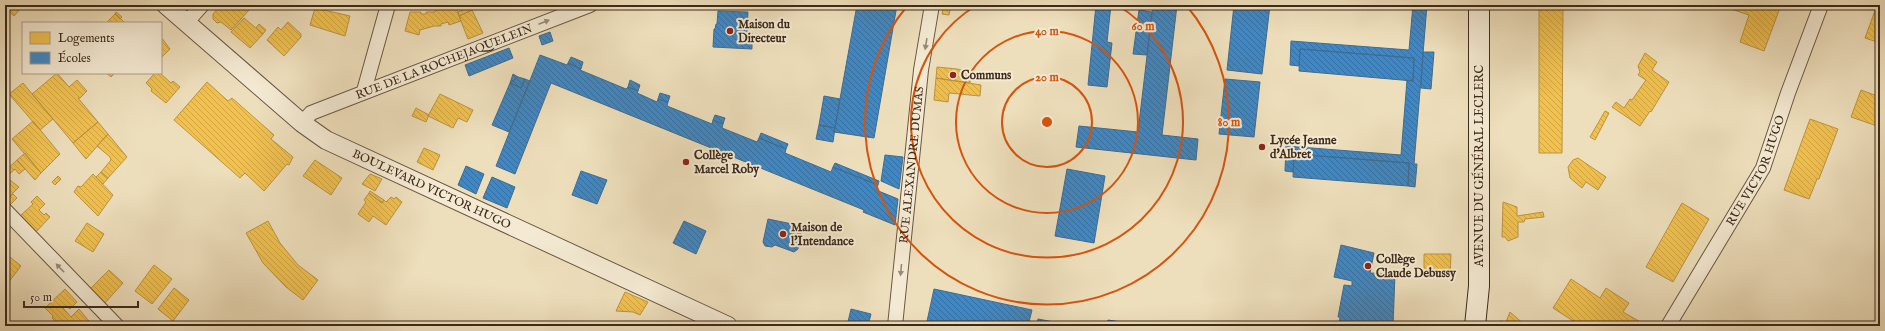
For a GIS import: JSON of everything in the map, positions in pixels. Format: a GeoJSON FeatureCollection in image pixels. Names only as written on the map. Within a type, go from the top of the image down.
{"type":"FeatureCollection","features":[{"type":"Feature","properties":{"kind":"main road","name":"AVENUE DU GÉNÉRAL LECLERC"},"geometry":{"type":"LineString","coordinates":[[1475,326],[1479,286],[1479,5]]}},
{"type":"Feature","properties":{"kind":"street","name":"BOULEVARD VICTOR HUGO"},"geometry":{"type":"LineString","coordinates":[[166,5],[302,124],[333,143],[728,326]]}},
{"type":"Feature","properties":{"kind":"street"},"geometry":{"type":"LineString","coordinates":[[186,23],[202,5]]}},
{"type":"Feature","properties":{"kind":"street"},"geometry":{"type":"LineString","coordinates":[[364,91],[388,5]]}},
{"type":"Feature","properties":{"kind":"street","name":"RUE DE LA ROCHEJAQUELEIN"},"geometry":{"type":"LineString","coordinates":[[302,124],[311,112],[590,5]]}},
{"type":"Feature","properties":{"kind":"street","name":"RUE ALEXANDRE DUMAS"},"geometry":{"type":"LineString","coordinates":[[895,326],[921,70],[932,5]]}},
{"type":"Feature","properties":{"kind":"street","name":"RUE VICTOR HUGO"},"geometry":{"type":"LineString","coordinates":[[1668,326],[1763,168],[1788,93],[1821,5]]}},
{"type":"Feature","properties":{"kind":"street"},"geometry":{"type":"LineString","coordinates":[[5,210],[117,326]]}},
{"type":"Feature","properties":{"kind":"building: Logements"},"geometry":{"type":"Polygon","coordinates":[[[5,5],[13,5],[5,14],[5,5]]]}},
{"type":"Feature","properties":{"kind":"building: Logements"},"geometry":{"type":"Polygon","coordinates":[[[13,5],[20,5],[22,7],[14,16],[8,11],[13,5]]]}},
{"type":"Feature","properties":{"kind":"building: Logements"},"geometry":{"type":"Polygon","coordinates":[[[221,5],[244,5],[249,10],[231,30],[221,22],[217,23],[213,19],[213,14],[221,5]]]}},
{"type":"Feature","properties":{"kind":"building: Logements"},"geometry":{"type":"Polygon","coordinates":[[[316,5],[327,5],[325,10],[315,8],[316,5]]]}},
{"type":"Feature","properties":{"kind":"building: Logements"},"geometry":{"type":"Polygon","coordinates":[[[436,5],[457,5],[456,7],[461,21],[449,25],[448,22],[441,24],[441,26],[434,26],[420,30],[419,35],[405,31],[410,12],[421,12],[421,14],[426,14],[426,12],[435,12],[436,5]]]}},
{"type":"Feature","properties":{"kind":"building: Logements"},"geometry":{"type":"Polygon","coordinates":[[[944,5],[951,5],[949,15],[942,14],[944,5]]]}},
{"type":"Feature","properties":{"kind":"building: Logements"},"geometry":{"type":"Polygon","coordinates":[[[1539,5],[1563,5],[1562,153],[1539,153],[1539,5]]]}},
{"type":"Feature","properties":{"kind":"building: Logements"},"geometry":{"type":"Polygon","coordinates":[[[1719,5],[1781,5],[1764,51],[1740,42],[1749,15],[1719,5]]]}},
{"type":"Feature","properties":{"kind":"building: Logements"},"geometry":{"type":"Polygon","coordinates":[[[1877,5],[1880,5],[1880,43],[1865,38],[1877,5]]]}},
{"type":"Feature","properties":{"kind":"building: Logements"},"geometry":{"type":"Polygon","coordinates":[[[471,7],[472,10],[459,16],[458,12],[471,7]]]}},
{"type":"Feature","properties":{"kind":"building: Logements"},"geometry":{"type":"Polygon","coordinates":[[[315,8],[350,16],[345,36],[310,25],[315,8]]]}},
{"type":"Feature","properties":{"kind":"building: Logements"},"geometry":{"type":"Polygon","coordinates":[[[472,10],[483,33],[468,39],[459,16],[472,10]]]}},
{"type":"Feature","properties":{"kind":"building: Logements"},"geometry":{"type":"Polygon","coordinates":[[[116,12],[122,17],[120,19],[115,14],[116,12]]]}},
{"type":"Feature","properties":{"kind":"building: Logements"},"geometry":{"type":"Polygon","coordinates":[[[115,14],[124,22],[107,22],[115,14]]]}},
{"type":"Feature","properties":{"kind":"building: Logements"},"geometry":{"type":"Polygon","coordinates":[[[244,18],[263,34],[250,48],[231,32],[244,18]]]}},
{"type":"Feature","properties":{"kind":"building: Logements"},"geometry":{"type":"Polygon","coordinates":[[[288,22],[301,34],[301,37],[284,56],[267,40],[278,27],[281,30],[288,22]]]}},
{"type":"Feature","properties":{"kind":"building: Logements"},"geometry":{"type":"Polygon","coordinates":[[[259,24],[266,30],[263,34],[256,28],[259,24]]]}},
{"type":"Feature","properties":{"kind":"building: Logements"},"geometry":{"type":"Polygon","coordinates":[[[162,38],[170,49],[162,57],[162,38]]]}},
{"type":"Feature","properties":{"kind":"building: Logements"},"geometry":{"type":"Polygon","coordinates":[[[1645,53],[1657,62],[1652,70],[1669,82],[1651,112],[1650,111],[1640,126],[1612,107],[1616,102],[1624,108],[1630,99],[1632,100],[1646,80],[1638,75],[1640,72],[1638,66],[1645,53]]]}},
{"type":"Feature","properties":{"kind":"building: Logements","name":"Communs"},"geometry":{"type":"Polygon","coordinates":[[[937,67],[971,72],[970,83],[936,78],[937,67]]]}},
{"type":"Feature","properties":{"kind":"building: Logements"},"geometry":{"type":"Polygon","coordinates":[[[56,74],[58,74],[69,87],[77,80],[87,91],[80,98],[78,98],[98,122],[73,143],[32,94],[56,74]]]}},
{"type":"Feature","properties":{"kind":"building: Logements"},"geometry":{"type":"Polygon","coordinates":[[[107,74],[114,74],[111,77],[107,74]]]}},
{"type":"Feature","properties":{"kind":"building: Logements"},"geometry":{"type":"Polygon","coordinates":[[[154,74],[161,74],[171,83],[173,81],[180,87],[166,103],[151,91],[152,89],[146,83],[154,74]]]}},
{"type":"Feature","properties":{"kind":"building: Logements"},"geometry":{"type":"Polygon","coordinates":[[[936,78],[981,85],[980,96],[949,93],[948,102],[934,100],[936,78]]]}},
{"type":"Feature","properties":{"kind":"building: Logements"},"geometry":{"type":"Polygon","coordinates":[[[207,82],[228,101],[232,98],[274,135],[271,139],[293,157],[289,165],[287,164],[264,191],[245,173],[240,178],[174,120],[207,82]]]}},
{"type":"Feature","properties":{"kind":"building: Logements"},"geometry":{"type":"Polygon","coordinates":[[[23,83],[53,119],[40,130],[9,94],[23,83]]]}},
{"type":"Feature","properties":{"kind":"building: Logements"},"geometry":{"type":"Polygon","coordinates":[[[1861,90],[1880,97],[1880,127],[1851,117],[1861,90]]]}},
{"type":"Feature","properties":{"kind":"building: Logements"},"geometry":{"type":"Polygon","coordinates":[[[440,94],[473,110],[467,122],[458,118],[453,128],[428,116],[440,94]]]}},
{"type":"Feature","properties":{"kind":"building: Logements"},"geometry":{"type":"Polygon","coordinates":[[[416,108],[429,115],[426,122],[412,116],[416,108]]]}},
{"type":"Feature","properties":{"kind":"building: Logements"},"geometry":{"type":"Polygon","coordinates":[[[1605,111],[1609,113],[1595,140],[1590,137],[1605,111]]]}},
{"type":"Feature","properties":{"kind":"building: Logements"},"geometry":{"type":"Polygon","coordinates":[[[1810,119],[1838,129],[1819,179],[1817,179],[1809,199],[1784,190],[1810,119]]]}},
{"type":"Feature","properties":{"kind":"building: Logements"},"geometry":{"type":"Polygon","coordinates":[[[33,121],[60,154],[41,173],[12,139],[33,121]]]}},
{"type":"Feature","properties":{"kind":"building: Logements"},"geometry":{"type":"Polygon","coordinates":[[[98,122],[108,134],[86,159],[73,143],[98,122]]]}},
{"type":"Feature","properties":{"kind":"building: Logements"},"geometry":{"type":"Polygon","coordinates":[[[108,134],[127,157],[108,178],[101,172],[111,160],[110,157],[97,146],[108,134]]]}},
{"type":"Feature","properties":{"kind":"building: Logements"},"geometry":{"type":"Polygon","coordinates":[[[424,148],[440,155],[433,170],[417,162],[424,148]]]}},
{"type":"Feature","properties":{"kind":"building: Logements"},"geometry":{"type":"Polygon","coordinates":[[[25,153],[41,173],[35,180],[17,160],[25,153]]]}},
{"type":"Feature","properties":{"kind":"building: Logements"},"geometry":{"type":"Polygon","coordinates":[[[1578,158],[1606,177],[1598,190],[1586,182],[1582,188],[1570,178],[1568,167],[1573,160],[1578,158]]]}},
{"type":"Feature","properties":{"kind":"building: Logements"},"geometry":{"type":"Polygon","coordinates":[[[17,160],[25,169],[19,174],[15,169],[6,177],[5,171],[17,160]]]}},
{"type":"Feature","properties":{"kind":"building: Logements"},"geometry":{"type":"Polygon","coordinates":[[[315,160],[342,178],[331,195],[303,176],[315,160]]]}},
{"type":"Feature","properties":{"kind":"building: Logements"},"geometry":{"type":"Polygon","coordinates":[[[101,172],[108,178],[103,184],[96,177],[101,172]]]}},
{"type":"Feature","properties":{"kind":"building: Logements"},"geometry":{"type":"Polygon","coordinates":[[[93,174],[113,195],[98,216],[74,192],[78,186],[81,187],[93,174]]]}},
{"type":"Feature","properties":{"kind":"building: Logements"},"geometry":{"type":"Polygon","coordinates":[[[370,174],[382,179],[375,191],[362,184],[370,174]]]}},
{"type":"Feature","properties":{"kind":"building: Logements"},"geometry":{"type":"Polygon","coordinates":[[[58,176],[61,179],[55,185],[52,182],[58,176]]]}},
{"type":"Feature","properties":{"kind":"building: Logements"},"geometry":{"type":"Polygon","coordinates":[[[6,177],[19,187],[5,201],[5,178],[6,177]]]}},
{"type":"Feature","properties":{"kind":"building: Logements"},"geometry":{"type":"Polygon","coordinates":[[[370,191],[384,200],[382,203],[369,193],[370,191]]]}},
{"type":"Feature","properties":{"kind":"building: Logements"},"geometry":{"type":"Polygon","coordinates":[[[369,193],[382,203],[384,200],[386,202],[391,197],[394,199],[396,197],[402,202],[386,225],[373,216],[369,222],[358,214],[366,202],[364,200],[369,193]]]}},
{"type":"Feature","properties":{"kind":"building: Logements"},"geometry":{"type":"Polygon","coordinates":[[[13,194],[17,198],[9,206],[5,201],[13,194]]]}},
{"type":"Feature","properties":{"kind":"building: Logements"},"geometry":{"type":"Polygon","coordinates":[[[37,196],[45,204],[39,210],[44,215],[46,213],[50,217],[35,233],[19,217],[33,204],[31,202],[37,196]]]}},
{"type":"Feature","properties":{"kind":"building: Logements"},"geometry":{"type":"Polygon","coordinates":[[[1503,202],[1517,207],[1517,216],[1543,212],[1544,217],[1525,219],[1524,222],[1518,222],[1518,237],[1508,241],[1505,237],[1502,237],[1503,202]]]}},
{"type":"Feature","properties":{"kind":"building: Logements"},"geometry":{"type":"Polygon","coordinates":[[[1682,203],[1709,219],[1673,282],[1646,267],[1682,203]]]}},
{"type":"Feature","properties":{"kind":"building: Logements"},"geometry":{"type":"Polygon","coordinates":[[[268,221],[280,243],[298,265],[318,280],[303,300],[286,287],[263,263],[246,233],[268,221]]]}},
{"type":"Feature","properties":{"kind":"building: Logements"},"geometry":{"type":"Polygon","coordinates":[[[87,223],[104,234],[93,252],[75,241],[87,223]]]}},
{"type":"Feature","properties":{"kind":"building: Logements"},"geometry":{"type":"Polygon","coordinates":[[[5,253],[21,266],[8,283],[5,281],[5,253]]]}},
{"type":"Feature","properties":{"kind":"building: Logements"},"geometry":{"type":"Polygon","coordinates":[[[1424,254],[1451,254],[1450,276],[1424,275],[1424,254]]]}},
{"type":"Feature","properties":{"kind":"building: Logements"},"geometry":{"type":"Polygon","coordinates":[[[154,265],[172,279],[152,304],[135,291],[154,265]]]}},
{"type":"Feature","properties":{"kind":"building: Logements"},"geometry":{"type":"Polygon","coordinates":[[[109,270],[123,283],[104,304],[90,289],[109,270]]]}},
{"type":"Feature","properties":{"kind":"building: Logements"},"geometry":{"type":"Polygon","coordinates":[[[1571,279],[1600,298],[1606,288],[1629,303],[1623,312],[1644,324],[1642,326],[1581,326],[1553,308],[1571,279]]]}},
{"type":"Feature","properties":{"kind":"building: Logements"},"geometry":{"type":"Polygon","coordinates":[[[174,288],[189,300],[173,321],[158,309],[174,288]]]}},
{"type":"Feature","properties":{"kind":"building: Logements"},"geometry":{"type":"Polygon","coordinates":[[[65,289],[77,302],[70,309],[66,306],[63,308],[71,317],[79,309],[93,326],[60,326],[52,318],[53,316],[45,308],[65,289]]]}},
{"type":"Feature","properties":{"kind":"building: Logements"},"geometry":{"type":"Polygon","coordinates":[[[625,292],[648,302],[640,315],[633,312],[616,311],[625,292]]]}},
{"type":"Feature","properties":{"kind":"building: Logements"},"geometry":{"type":"Polygon","coordinates":[[[1510,312],[1526,326],[1499,326],[1500,321],[1506,322],[1510,312]]]}},
{"type":"Feature","properties":{"kind":"building: Logements"},"geometry":{"type":"Polygon","coordinates":[[[628,321],[637,326],[625,326],[628,321]]]}},
{"type":"Feature","properties":{"kind":"building: Écoles"},"geometry":{"type":"Polygon","coordinates":[[[857,5],[897,5],[874,138],[834,132],[857,5]]]}},
{"type":"Feature","properties":{"kind":"building: Écoles"},"geometry":{"type":"Polygon","coordinates":[[[1096,5],[1111,5],[1107,42],[1112,43],[1107,87],[1088,85],[1096,5]]]}},
{"type":"Feature","properties":{"kind":"building: Écoles"},"geometry":{"type":"Polygon","coordinates":[[[1153,5],[1177,5],[1162,135],[1198,139],[1196,160],[1076,147],[1079,126],[1138,132],[1153,5]]]}},
{"type":"Feature","properties":{"kind":"building: Écoles"},"geometry":{"type":"Polygon","coordinates":[[[1234,5],[1270,5],[1262,74],[1227,70],[1234,5]]]}},
{"type":"Feature","properties":{"kind":"building: Écoles"},"geometry":{"type":"Polygon","coordinates":[[[1413,5],[1427,5],[1414,164],[1417,164],[1415,187],[1408,186],[1409,163],[1294,154],[1293,172],[1285,171],[1286,146],[1401,155],[1407,80],[1413,81],[1414,58],[1300,49],[1299,66],[1290,65],[1291,41],[1409,50],[1413,5]]]}},
{"type":"Feature","properties":{"kind":"building: Écoles"},"geometry":{"type":"Polygon","coordinates":[[[1139,10],[1152,12],[1147,55],[1133,54],[1139,10]]]}},
{"type":"Feature","properties":{"kind":"building: Écoles","name":"Maison du Directeur"},"geometry":{"type":"Polygon","coordinates":[[[718,11],[748,12],[747,32],[752,33],[752,49],[713,47],[714,29],[717,24],[718,11]]]}},
{"type":"Feature","properties":{"kind":"building: Écoles"},"geometry":{"type":"Polygon","coordinates":[[[550,32],[553,41],[542,45],[539,36],[550,32]]]}},
{"type":"Feature","properties":{"kind":"building: Écoles"},"geometry":{"type":"Polygon","coordinates":[[[509,48],[513,58],[469,76],[465,65],[509,48]]]}},
{"type":"Feature","properties":{"kind":"building: Écoles"},"geometry":{"type":"Polygon","coordinates":[[[1300,49],[1414,58],[1413,81],[1299,71],[1300,49]]]}},
{"type":"Feature","properties":{"kind":"building: Écoles"},"geometry":{"type":"Polygon","coordinates":[[[1423,52],[1434,52],[1431,89],[1421,88],[1423,52]]]}},
{"type":"Feature","properties":{"kind":"building: Écoles"},"geometry":{"type":"Polygon","coordinates":[[[540,55],[567,65],[568,63],[581,69],[580,70],[626,89],[628,87],[638,91],[637,93],[657,102],[658,99],[668,102],[667,106],[712,124],[713,120],[723,124],[722,128],[757,142],[759,138],[786,149],[785,153],[831,172],[833,167],[878,185],[876,190],[898,199],[895,225],[863,212],[864,210],[551,83],[515,174],[496,166],[540,55]]]}},
{"type":"Feature","properties":{"kind":"building: Écoles"},"geometry":{"type":"Polygon","coordinates":[[[571,57],[583,62],[581,69],[568,63],[571,57]]]}},
{"type":"Feature","properties":{"kind":"building: Écoles"},"geometry":{"type":"Polygon","coordinates":[[[513,74],[518,77],[510,83],[513,74]]]}},
{"type":"Feature","properties":{"kind":"building: Écoles"},"geometry":{"type":"Polygon","coordinates":[[[518,77],[525,79],[521,88],[510,83],[518,77]]]}},
{"type":"Feature","properties":{"kind":"building: Écoles"},"geometry":{"type":"Polygon","coordinates":[[[525,79],[530,81],[509,132],[492,125],[510,83],[521,88],[525,79]]]}},
{"type":"Feature","properties":{"kind":"building: Écoles"},"geometry":{"type":"Polygon","coordinates":[[[1225,79],[1260,82],[1254,137],[1219,134],[1225,79]]]}},
{"type":"Feature","properties":{"kind":"building: Écoles"},"geometry":{"type":"Polygon","coordinates":[[[630,80],[640,85],[638,91],[628,87],[630,80]]]}},
{"type":"Feature","properties":{"kind":"building: Écoles"},"geometry":{"type":"Polygon","coordinates":[[[660,93],[670,96],[668,102],[658,99],[660,93]]]}},
{"type":"Feature","properties":{"kind":"building: Écoles"},"geometry":{"type":"Polygon","coordinates":[[[824,96],[840,99],[835,128],[819,125],[824,96]]]}},
{"type":"Feature","properties":{"kind":"building: Écoles"},"geometry":{"type":"Polygon","coordinates":[[[715,115],[725,118],[723,124],[713,120],[715,115]]]}},
{"type":"Feature","properties":{"kind":"building: Écoles"},"geometry":{"type":"Polygon","coordinates":[[[819,125],[835,128],[833,142],[816,139],[819,125]]]}},
{"type":"Feature","properties":{"kind":"building: Écoles"},"geometry":{"type":"Polygon","coordinates":[[[761,133],[788,144],[786,149],[759,138],[761,133]]]}},
{"type":"Feature","properties":{"kind":"building: Écoles"},"geometry":{"type":"Polygon","coordinates":[[[1294,154],[1409,163],[1408,186],[1293,177],[1294,154]]]}},
{"type":"Feature","properties":{"kind":"building: Écoles"},"geometry":{"type":"Polygon","coordinates":[[[885,155],[903,157],[899,189],[881,181],[885,155]]]}},
{"type":"Feature","properties":{"kind":"building: Écoles"},"geometry":{"type":"Polygon","coordinates":[[[835,163],[879,181],[878,185],[833,167],[835,163]]]}},
{"type":"Feature","properties":{"kind":"building: Écoles"},"geometry":{"type":"Polygon","coordinates":[[[466,166],[484,174],[476,194],[458,185],[466,166]]]}},
{"type":"Feature","properties":{"kind":"building: Écoles"},"geometry":{"type":"Polygon","coordinates":[[[1067,169],[1105,176],[1094,243],[1055,236],[1067,169]]]}},
{"type":"Feature","properties":{"kind":"building: Écoles"},"geometry":{"type":"Polygon","coordinates":[[[581,171],[607,180],[597,204],[572,195],[581,171]]]}},
{"type":"Feature","properties":{"kind":"building: Écoles"},"geometry":{"type":"Polygon","coordinates":[[[492,177],[515,187],[507,208],[483,198],[492,177]]]}},
{"type":"Feature","properties":{"kind":"building: Écoles","name":"Maison de l'Intendance"},"geometry":{"type":"Polygon","coordinates":[[[768,219],[802,226],[798,249],[794,252],[775,245],[772,247],[765,246],[763,242],[768,219]]]}},
{"type":"Feature","properties":{"kind":"building: Écoles"},"geometry":{"type":"Polygon","coordinates":[[[684,221],[706,231],[696,254],[673,243],[684,221]]]}},
{"type":"Feature","properties":{"kind":"building: Écoles"},"geometry":{"type":"Polygon","coordinates":[[[1341,245],[1374,253],[1370,273],[1395,274],[1393,326],[1339,326],[1340,317],[1338,317],[1344,285],[1352,286],[1352,281],[1334,277],[1341,245]]]}},
{"type":"Feature","properties":{"kind":"building: Écoles"},"geometry":{"type":"Polygon","coordinates":[[[934,289],[1032,310],[1028,326],[926,326],[934,289]]]}},
{"type":"Feature","properties":{"kind":"building: Écoles"},"geometry":{"type":"Polygon","coordinates":[[[851,309],[871,314],[868,326],[847,326],[851,309]]]}},
{"type":"Feature","properties":{"kind":"building: Écoles"},"geometry":{"type":"Polygon","coordinates":[[[1038,319],[1075,326],[1036,326],[1038,319]]]}},
{"type":"Feature","properties":{"kind":"building: Écoles"},"geometry":{"type":"Polygon","coordinates":[[[1108,320],[1128,323],[1128,326],[1106,326],[1108,320]]]}},
{"type":"Feature","properties":{"kind":"place","name":"Maison du Directeur"},"geometry":{"type":"Point","coordinates":[730,31]}},
{"type":"Feature","properties":{"kind":"place","name":"Communs"},"geometry":{"type":"Point","coordinates":[953,75]}},
{"type":"Feature","properties":{"kind":"place","name":"Lycée Jeanne d'Albret"},"geometry":{"type":"Point","coordinates":[1262,147]}},
{"type":"Feature","properties":{"kind":"place","name":"Collège Marcel Roby"},"geometry":{"type":"Point","coordinates":[686,162]}},
{"type":"Feature","properties":{"kind":"place","name":"Maison de l'Intendance"},"geometry":{"type":"Point","coordinates":[783,234]}},
{"type":"Feature","properties":{"kind":"place","name":"Collège Claude Debussy"},"geometry":{"type":"Point","coordinates":[1368,266]}}]}
